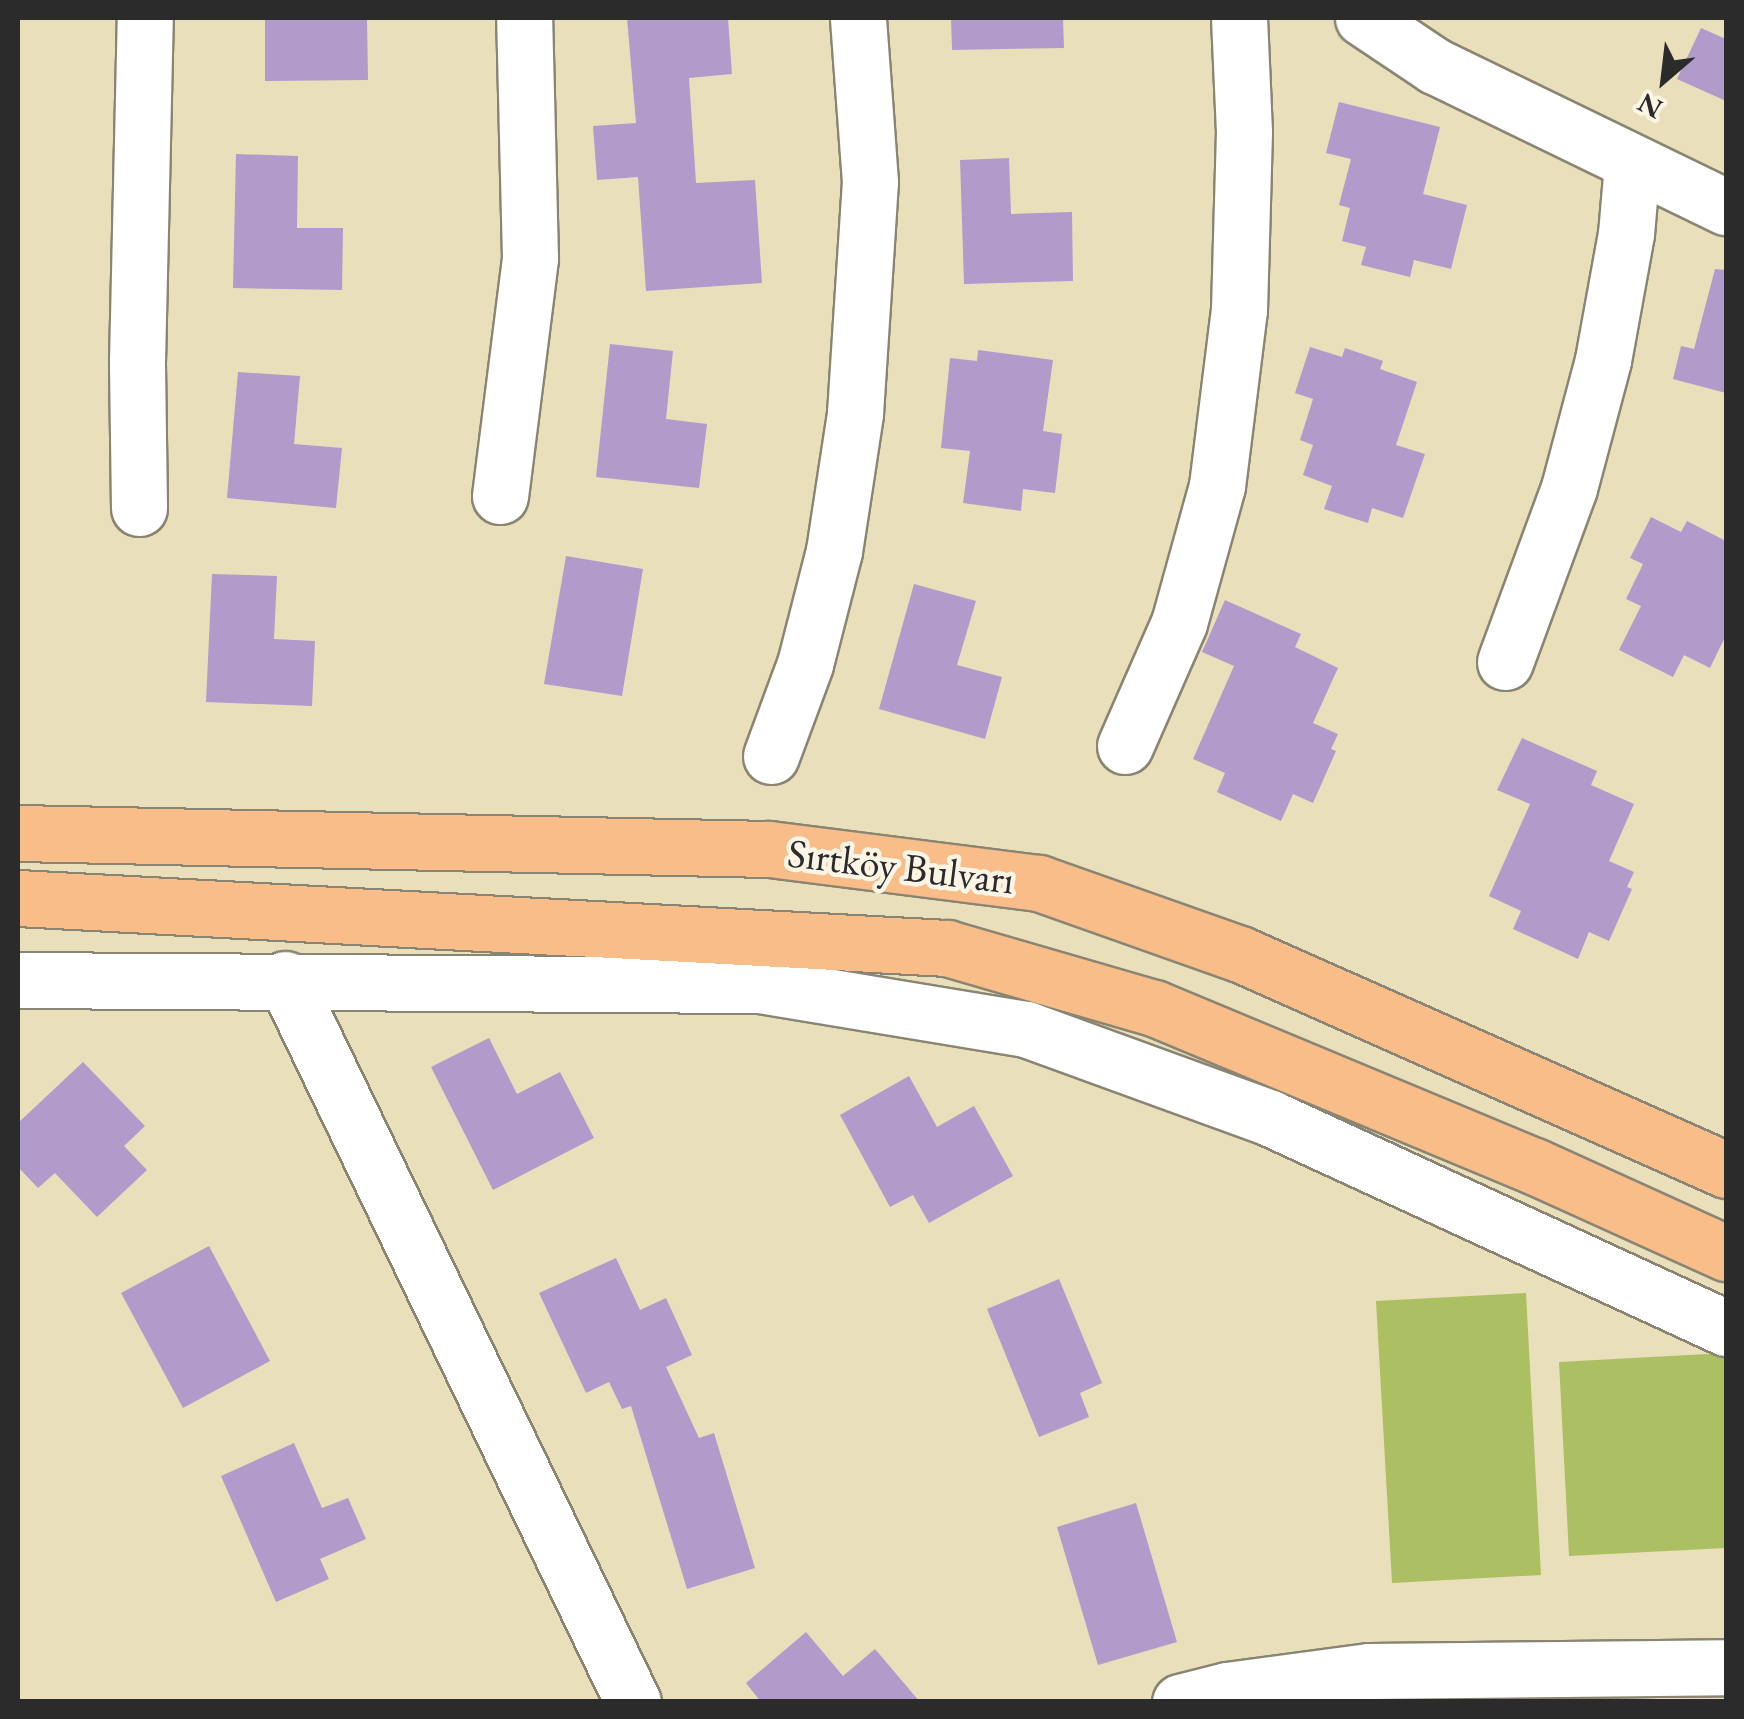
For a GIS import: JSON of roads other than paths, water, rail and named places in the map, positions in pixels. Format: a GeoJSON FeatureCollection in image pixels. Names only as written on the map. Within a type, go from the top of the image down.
{"type":"FeatureCollection","features":[{"type":"Feature","properties":{"kind":"main road","name":"Sırtköy Bulvarı"},"geometry":{"type":"LineString","coordinates":[[18,832],[746,849],[1039,883],[1240,954],[1726,1170]]}},
{"type":"Feature","properties":{"kind":"main road"},"geometry":{"type":"LineString","coordinates":[[740,937],[746,849]]}},
{"type":"Feature","properties":{"kind":"main road","name":"Sırtköy Bulvarı"},"geometry":{"type":"LineString","coordinates":[[18,898],[947,948],[1154,1008],[1726,1253]]}},
{"type":"Feature","properties":{"kind":"main road"},"geometry":{"type":"LineString","coordinates":[[1314,1074],[1349,1003]]}},
{"type":"Feature","properties":{"kind":"street"},"geometry":{"type":"LineString","coordinates":[[139,508],[137,362],[145,18]]}},
{"type":"Feature","properties":{"kind":"street"},"geometry":{"type":"LineString","coordinates":[[500,496],[530,258],[524,18]]}},
{"type":"Feature","properties":{"kind":"street"},"geometry":{"type":"LineString","coordinates":[[771,756],[805,664],[834,551],[855,413],[870,182],[858,18]]}},
{"type":"Feature","properties":{"kind":"street"},"geometry":{"type":"LineString","coordinates":[[1125,746],[1179,623],[1217,486],[1239,310],[1244,132],[1239,18]]}},
{"type":"Feature","properties":{"kind":"street"},"geometry":{"type":"LineString","coordinates":[[1363,18],[1435,66],[1726,208]]}},
{"type":"Feature","properties":{"kind":"street"},"geometry":{"type":"LineString","coordinates":[[1505,662],[1569,488],[1602,360],[1626,234],[1632,164]]}},
{"type":"Feature","properties":{"kind":"street"},"geometry":{"type":"LineString","coordinates":[[285,979],[633,1702]]}},
{"type":"Feature","properties":{"kind":"street"},"geometry":{"type":"LineString","coordinates":[[18,980],[760,985],[1026,1029],[1270,1118],[1726,1328]]}},
{"type":"Feature","properties":{"kind":"street"},"geometry":{"type":"LineString","coordinates":[[1180,1702],[1228,1690],[1369,1671],[1726,1667]]}}]}
